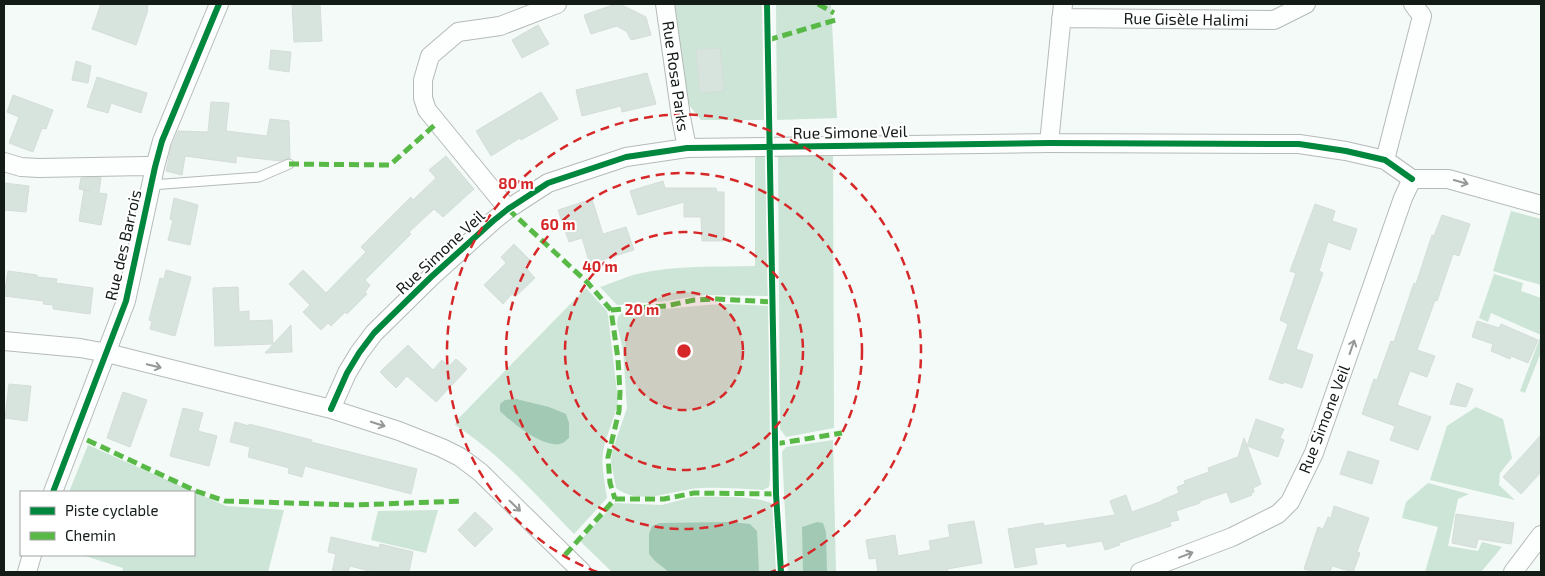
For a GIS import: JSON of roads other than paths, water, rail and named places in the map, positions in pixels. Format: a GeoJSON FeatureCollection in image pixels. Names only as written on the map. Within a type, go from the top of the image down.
{"type":"FeatureCollection","features":[{"type":"Feature","properties":{"kind":"street","name":"Rue des Barrois"},"geometry":{"type":"LineString","coordinates":[[53,491],[126,301],[162,142],[219,4]]}},
{"type":"Feature","properties":{"kind":"street"},"geometry":{"type":"LineString","coordinates":[[508,209],[426,110],[423,98],[423,80],[430,56],[458,32],[500,26],[557,4]]}},
{"type":"Feature","properties":{"kind":"street","name":"Rue Rosa Parks"},"geometry":{"type":"LineString","coordinates":[[665,4],[687,148]]}},
{"type":"Feature","properties":{"kind":"street","name":"Rue Gisèle Halimi"},"geometry":{"type":"LineString","coordinates":[[1062,11],[1274,20],[1306,4]]}},
{"type":"Feature","properties":{"kind":"street"},"geometry":{"type":"LineString","coordinates":[[1413,4],[1422,16],[1385,160],[1412,179],[1448,179],[1541,205]]}},
{"type":"Feature","properties":{"kind":"street"},"geometry":{"type":"LineString","coordinates":[[1049,143],[1062,11]]}},
{"type":"Feature","properties":{"kind":"street","name":"Rue Simone Veil"},"geometry":{"type":"LineString","coordinates":[[331,409],[347,373],[374,333],[431,277],[508,209],[548,183],[626,157],[687,148],[1049,143],[1299,144],[1346,151],[1385,160]]}},
{"type":"Feature","properties":{"kind":"street"},"geometry":{"type":"LineString","coordinates":[[4,162],[20,167],[39,168],[155,167]]}},
{"type":"Feature","properties":{"kind":"street","name":"Rue Simone Veil"},"geometry":{"type":"LineString","coordinates":[[1140,572],[1232,537],[1278,514],[1290,502],[1314,453],[1403,198],[1412,179]]}},
{"type":"Feature","properties":{"kind":"street"},"geometry":{"type":"LineString","coordinates":[[4,341],[80,348],[107,353],[331,409],[399,431],[442,448],[460,457],[480,472],[582,572]]}},
{"type":"Feature","properties":{"kind":"street"},"geometry":{"type":"LineString","coordinates":[[1513,572],[1541,535]]}},
{"type":"Feature","properties":{"kind":"street"},"geometry":{"type":"LineString","coordinates":[[28,572],[32,556]]}},
{"type":"Feature","properties":{"kind":"lane"},"geometry":{"type":"LineString","coordinates":[[151,185],[259,177],[289,164]]}}]}
